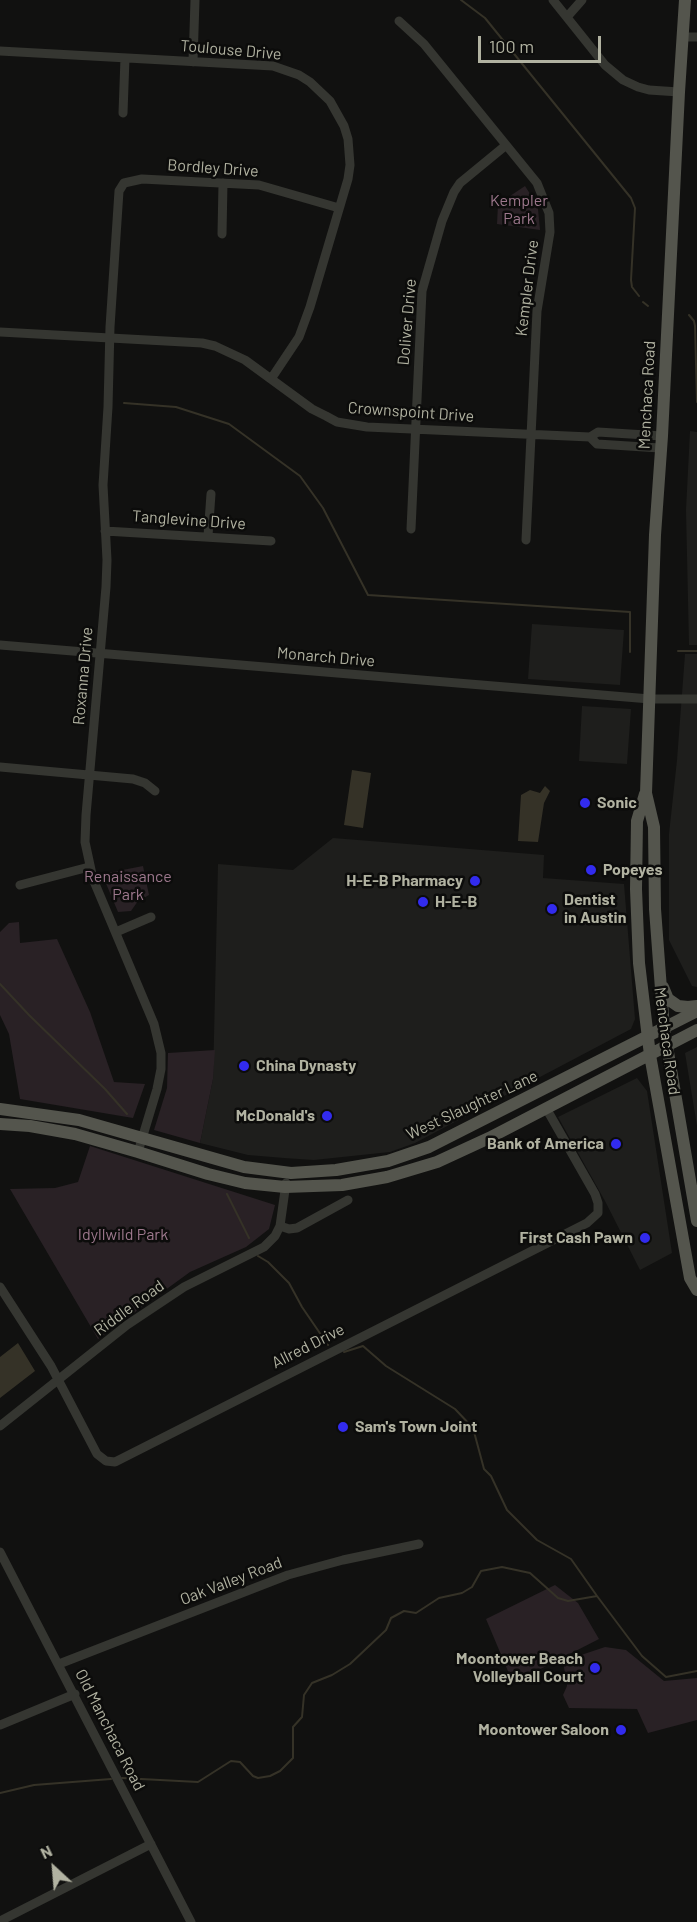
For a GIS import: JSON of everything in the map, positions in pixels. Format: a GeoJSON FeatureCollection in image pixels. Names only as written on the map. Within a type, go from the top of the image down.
{"type":"FeatureCollection","features":[{"type":"Feature","properties":{"kind":"main road","name":"Menchaca Road"},"geometry":{"type":"LineString","coordinates":[[685,0],[654,554],[646,793],[637,821],[636,889],[638,940],[650,1055],[690,1278],[697,1290]]}},
{"type":"Feature","properties":{"kind":"main road","name":"Menchaca Road"},"geometry":{"type":"LineString","coordinates":[[646,793],[654,827],[655,909],[666,1046],[697,1221]]}},
{"type":"Feature","properties":{"kind":"main road"},"geometry":{"type":"LineString","coordinates":[[660,980],[668,999],[678,1006],[697,1009]]}},
{"type":"Feature","properties":{"kind":"main road","name":"West Slaughter Lane"},"geometry":{"type":"LineString","coordinates":[[0,1109],[79,1120],[244,1167],[291,1173],[336,1170],[388,1161],[429,1147],[664,1029],[697,1009]]}},
{"type":"Feature","properties":{"kind":"main road","name":"West Slaughter Lane"},"geometry":{"type":"LineString","coordinates":[[0,1124],[30,1126],[75,1134],[245,1183],[285,1187],[342,1185],[387,1178],[437,1162],[697,1030]]}},
{"type":"Feature","properties":{"kind":"main road"},"geometry":{"type":"LineString","coordinates":[[460,1151],[474,1134],[475,1125]]}},
{"type":"Feature","properties":{"kind":"street"},"geometry":{"type":"LineString","coordinates":[[193,62],[195,0]]}},
{"type":"Feature","properties":{"kind":"street"},"geometry":{"type":"LineString","coordinates":[[553,0],[605,65],[623,80],[649,90],[679,92]]}},
{"type":"Feature","properties":{"kind":"street"},"geometry":{"type":"LineString","coordinates":[[567,17],[582,0]]}},
{"type":"Feature","properties":{"kind":"street","name":"Kempler Drive"},"geometry":{"type":"LineString","coordinates":[[399,21],[424,44],[537,183],[549,213],[550,222],[537,310],[526,540]]}},
{"type":"Feature","properties":{"kind":"street"},"geometry":{"type":"LineString","coordinates":[[684,37],[697,37]]}},
{"type":"Feature","properties":{"kind":"street","name":"Toulouse Drive"},"geometry":{"type":"LineString","coordinates":[[0,51],[273,66],[299,75],[321,92],[338,113],[348,139],[350,165],[299,337],[271,379]]}},
{"type":"Feature","properties":{"kind":"street"},"geometry":{"type":"LineString","coordinates":[[123,113],[125,58]]}},
{"type":"Feature","properties":{"kind":"street","name":"Doliver Drive"},"geometry":{"type":"LineString","coordinates":[[411,529],[422,291],[442,221],[454,192],[460,183],[506,146]]}},
{"type":"Feature","properties":{"kind":"street","name":"Bordley Drive"},"geometry":{"type":"LineString","coordinates":[[121,187],[128,182],[142,179],[259,185],[339,208]]}},
{"type":"Feature","properties":{"kind":"street"},"geometry":{"type":"LineString","coordinates":[[222,234],[223,183]]}},
{"type":"Feature","properties":{"kind":"street","name":"Roxanna Drive"},"geometry":{"type":"LineString","coordinates":[[121,187],[117,197],[103,485],[106,587],[85,842],[89,867],[154,1024],[161,1053],[161,1070],[157,1089],[138,1152]]}},
{"type":"Feature","properties":{"kind":"street","name":"Crownspoint Drive"},"geometry":{"type":"LineString","coordinates":[[0,332],[202,342],[245,360],[312,409],[338,422],[367,427],[590,437],[598,432],[661,442]]}},
{"type":"Feature","properties":{"kind":"street"},"geometry":{"type":"LineString","coordinates":[[208,536],[211,494]]}},
{"type":"Feature","properties":{"kind":"street","name":"Tanglevine Drive"},"geometry":{"type":"LineString","coordinates":[[105,531],[271,541]]}},
{"type":"Feature","properties":{"kind":"street","name":"Monarch Drive"},"geometry":{"type":"LineString","coordinates":[[0,645],[650,699],[697,699]]}},
{"type":"Feature","properties":{"kind":"street"},"geometry":{"type":"LineString","coordinates":[[0,767],[133,779],[146,783],[155,790]]}},
{"type":"Feature","properties":{"kind":"street"},"geometry":{"type":"LineString","coordinates":[[20,885],[89,867]]}},
{"type":"Feature","properties":{"kind":"street"},"geometry":{"type":"LineString","coordinates":[[116,932],[151,917]]}},
{"type":"Feature","properties":{"kind":"street","name":"Allred Drive"},"geometry":{"type":"LineString","coordinates":[[0,1287],[51,1366],[97,1454],[106,1461],[115,1462],[587,1223],[598,1213],[595,1194],[546,1108]]}},
{"type":"Feature","properties":{"kind":"street"},"geometry":{"type":"LineString","coordinates":[[291,1173],[285,1187],[280,1226],[289,1229],[297,1228],[348,1200]]}},
{"type":"Feature","properties":{"kind":"street","name":"Riddle Road"},"geometry":{"type":"LineString","coordinates":[[0,1426],[127,1325],[184,1287],[264,1247],[275,1236],[280,1226]]}},
{"type":"Feature","properties":{"kind":"street","name":"Oak Valley Road"},"geometry":{"type":"LineString","coordinates":[[59,1664],[288,1575],[343,1560],[419,1544]]}},
{"type":"Feature","properties":{"kind":"street","name":"Old Manchaca Road"},"geometry":{"type":"LineString","coordinates":[[0,1552],[191,1922]]}},
{"type":"Feature","properties":{"kind":"street"},"geometry":{"type":"LineString","coordinates":[[0,1725],[75,1694]]}},
{"type":"Feature","properties":{"kind":"street"},"geometry":{"type":"LineString","coordinates":[[0,1921],[151,1844]]}},
{"type":"Feature","properties":{"kind":"shaded area"},"geometry":{"type":"Polygon","coordinates":[[[690,431],[697,432],[697,645],[689,645],[686,510],[690,431]]]}},
{"type":"Feature","properties":{"kind":"shaded area"},"geometry":{"type":"Polygon","coordinates":[[[532,624],[624,630],[620,685],[528,679],[532,624]]]}},
{"type":"Feature","properties":{"kind":"shaded area"},"geometry":{"type":"Polygon","coordinates":[[[685,654],[697,654],[697,987],[692,986],[669,940],[669,834],[685,654]]]}},
{"type":"Feature","properties":{"kind":"shaded area"},"geometry":{"type":"Polygon","coordinates":[[[582,706],[631,709],[627,764],[579,761],[582,706]]]}},
{"type":"Feature","properties":{"kind":"shaded area"},"geometry":{"type":"Polygon","coordinates":[[[352,770],[371,773],[363,828],[344,825],[352,770]]]}},
{"type":"Feature","properties":{"kind":"shaded area"},"geometry":{"type":"Polygon","coordinates":[[[545,786],[550,791],[544,803],[538,842],[518,841],[521,795],[530,790],[540,793],[545,786]]]}},
{"type":"Feature","properties":{"kind":"shaded area"},"geometry":{"type":"Polygon","coordinates":[[[333,838],[544,855],[543,878],[624,884],[635,1019],[631,1029],[415,1143],[390,1152],[314,1160],[248,1155],[200,1143],[213,1079],[218,864],[293,870],[333,838]]]}},
{"type":"Feature","properties":{"kind":"shaded area"},"geometry":{"type":"Polygon","coordinates":[[[697,1047],[697,1126],[685,1053],[697,1047]]]}},
{"type":"Feature","properties":{"kind":"shaded area"},"geometry":{"type":"Polygon","coordinates":[[[637,1078],[647,1091],[672,1253],[640,1270],[558,1117],[637,1078]]]}},
{"type":"Feature","properties":{"kind":"shaded area"},"geometry":{"type":"Polygon","coordinates":[[[18,1343],[35,1371],[0,1398],[0,1357],[18,1343]]]}},
{"type":"Feature","properties":{"kind":"green space","name":"Kempler Park"},"geometry":{"type":"Polygon","coordinates":[[[525,186],[538,209],[540,230],[497,224],[498,204],[525,186]]]}},
{"type":"Feature","properties":{"kind":"green space","name":"Renaissance Park"},"geometry":{"type":"Polygon","coordinates":[[[143,866],[149,895],[138,901],[131,911],[118,912],[102,874],[143,866]]]}},
{"type":"Feature","properties":{"kind":"green space"},"geometry":{"type":"Polygon","coordinates":[[[19,922],[20,943],[57,939],[90,1012],[114,1082],[145,1084],[133,1118],[20,1099],[9,1034],[0,1015],[0,932],[9,923],[19,922]]]}},
{"type":"Feature","properties":{"kind":"green space"},"geometry":{"type":"Polygon","coordinates":[[[215,1050],[213,1079],[200,1143],[154,1130],[167,1088],[168,1053],[215,1050]]]}},
{"type":"Feature","properties":{"kind":"green space","name":"Idyllwild Park"},"geometry":{"type":"Polygon","coordinates":[[[90,1146],[275,1205],[269,1229],[246,1247],[190,1272],[98,1339],[10,1189],[55,1188],[78,1182],[90,1146]]]}},
{"type":"Feature","properties":{"kind":"green space"},"geometry":{"type":"Polygon","coordinates":[[[555,1585],[578,1603],[599,1639],[513,1683],[486,1619],[555,1585]]]}},
{"type":"Feature","properties":{"kind":"green space"},"geometry":{"type":"Polygon","coordinates":[[[605,1647],[626,1650],[664,1681],[697,1678],[697,1720],[648,1733],[637,1709],[569,1708],[563,1695],[567,1686],[563,1661],[605,1647]]]}},
{"type":"Feature","properties":{"kind":"waterway"},"geometry":{"type":"LineString","coordinates":[[461,0],[485,18],[631,198],[635,208],[631,280],[632,287],[639,296]]}},
{"type":"Feature","properties":{"kind":"waterway"},"geometry":{"type":"LineString","coordinates":[[643,302],[648,306]]}},
{"type":"Feature","properties":{"kind":"waterway"},"geometry":{"type":"LineString","coordinates":[[689,315],[695,326],[697,402]]}},
{"type":"Feature","properties":{"kind":"waterway"},"geometry":{"type":"LineString","coordinates":[[124,403],[176,407],[229,424],[300,476],[323,508],[368,595],[630,612],[630,652]]}},
{"type":"Feature","properties":{"kind":"waterway"},"geometry":{"type":"LineString","coordinates":[[678,651],[697,651]]}},
{"type":"Feature","properties":{"kind":"waterway"},"geometry":{"type":"LineString","coordinates":[[0,984],[127,1114]]}},
{"type":"Feature","properties":{"kind":"waterway"},"geometry":{"type":"LineString","coordinates":[[227,1194],[249,1238]]}},
{"type":"Feature","properties":{"kind":"waterway"},"geometry":{"type":"LineString","coordinates":[[258,1256],[268,1262],[289,1283],[328,1345]]}},
{"type":"Feature","properties":{"kind":"waterway"},"geometry":{"type":"LineString","coordinates":[[344,1352],[363,1346],[386,1366],[455,1409],[473,1428],[484,1469],[491,1476],[507,1510],[537,1540],[571,1559],[597,1596]]}},
{"type":"Feature","properties":{"kind":"waterway"},"geometry":{"type":"LineString","coordinates":[[122,1778],[198,1782],[231,1761],[240,1762],[253,1776],[258,1778],[280,1771],[293,1758],[293,1727],[302,1717],[304,1695],[312,1683],[350,1664],[386,1630],[391,1618],[404,1611],[416,1613],[439,1598],[462,1593],[472,1587],[481,1571],[502,1567],[530,1573],[558,1598],[568,1601],[597,1596],[642,1656],[666,1677],[697,1671]]}},
{"type":"Feature","properties":{"kind":"waterway"},"geometry":{"type":"LineString","coordinates":[[0,1793],[34,1785],[111,1779]]}},
{"type":"Feature","properties":{"kind":"place","name":"Sonic"},"geometry":{"type":"Point","coordinates":[585,803]}},
{"type":"Feature","properties":{"kind":"place","name":"Popeyes"},"geometry":{"type":"Point","coordinates":[591,870]}},
{"type":"Feature","properties":{"kind":"place","name":"H-E-B Pharmacy"},"geometry":{"type":"Point","coordinates":[475,881]}},
{"type":"Feature","properties":{"kind":"place","name":"H-E-B"},"geometry":{"type":"Point","coordinates":[423,902]}},
{"type":"Feature","properties":{"kind":"place","name":"Dentist in Austin"},"geometry":{"type":"Point","coordinates":[552,909]}},
{"type":"Feature","properties":{"kind":"place","name":"China Dynasty"},"geometry":{"type":"Point","coordinates":[244,1066]}},
{"type":"Feature","properties":{"kind":"place","name":"McDonald's"},"geometry":{"type":"Point","coordinates":[327,1116]}},
{"type":"Feature","properties":{"kind":"place","name":"Bank of America"},"geometry":{"type":"Point","coordinates":[616,1144]}},
{"type":"Feature","properties":{"kind":"place","name":"First Cash Pawn"},"geometry":{"type":"Point","coordinates":[645,1238]}},
{"type":"Feature","properties":{"kind":"place","name":"Sam's Town Joint"},"geometry":{"type":"Point","coordinates":[343,1427]}},
{"type":"Feature","properties":{"kind":"place","name":"Moontower Beach Volleyball Court"},"geometry":{"type":"Point","coordinates":[595,1668]}},
{"type":"Feature","properties":{"kind":"place","name":"Moontower Saloon"},"geometry":{"type":"Point","coordinates":[621,1730]}}]}
